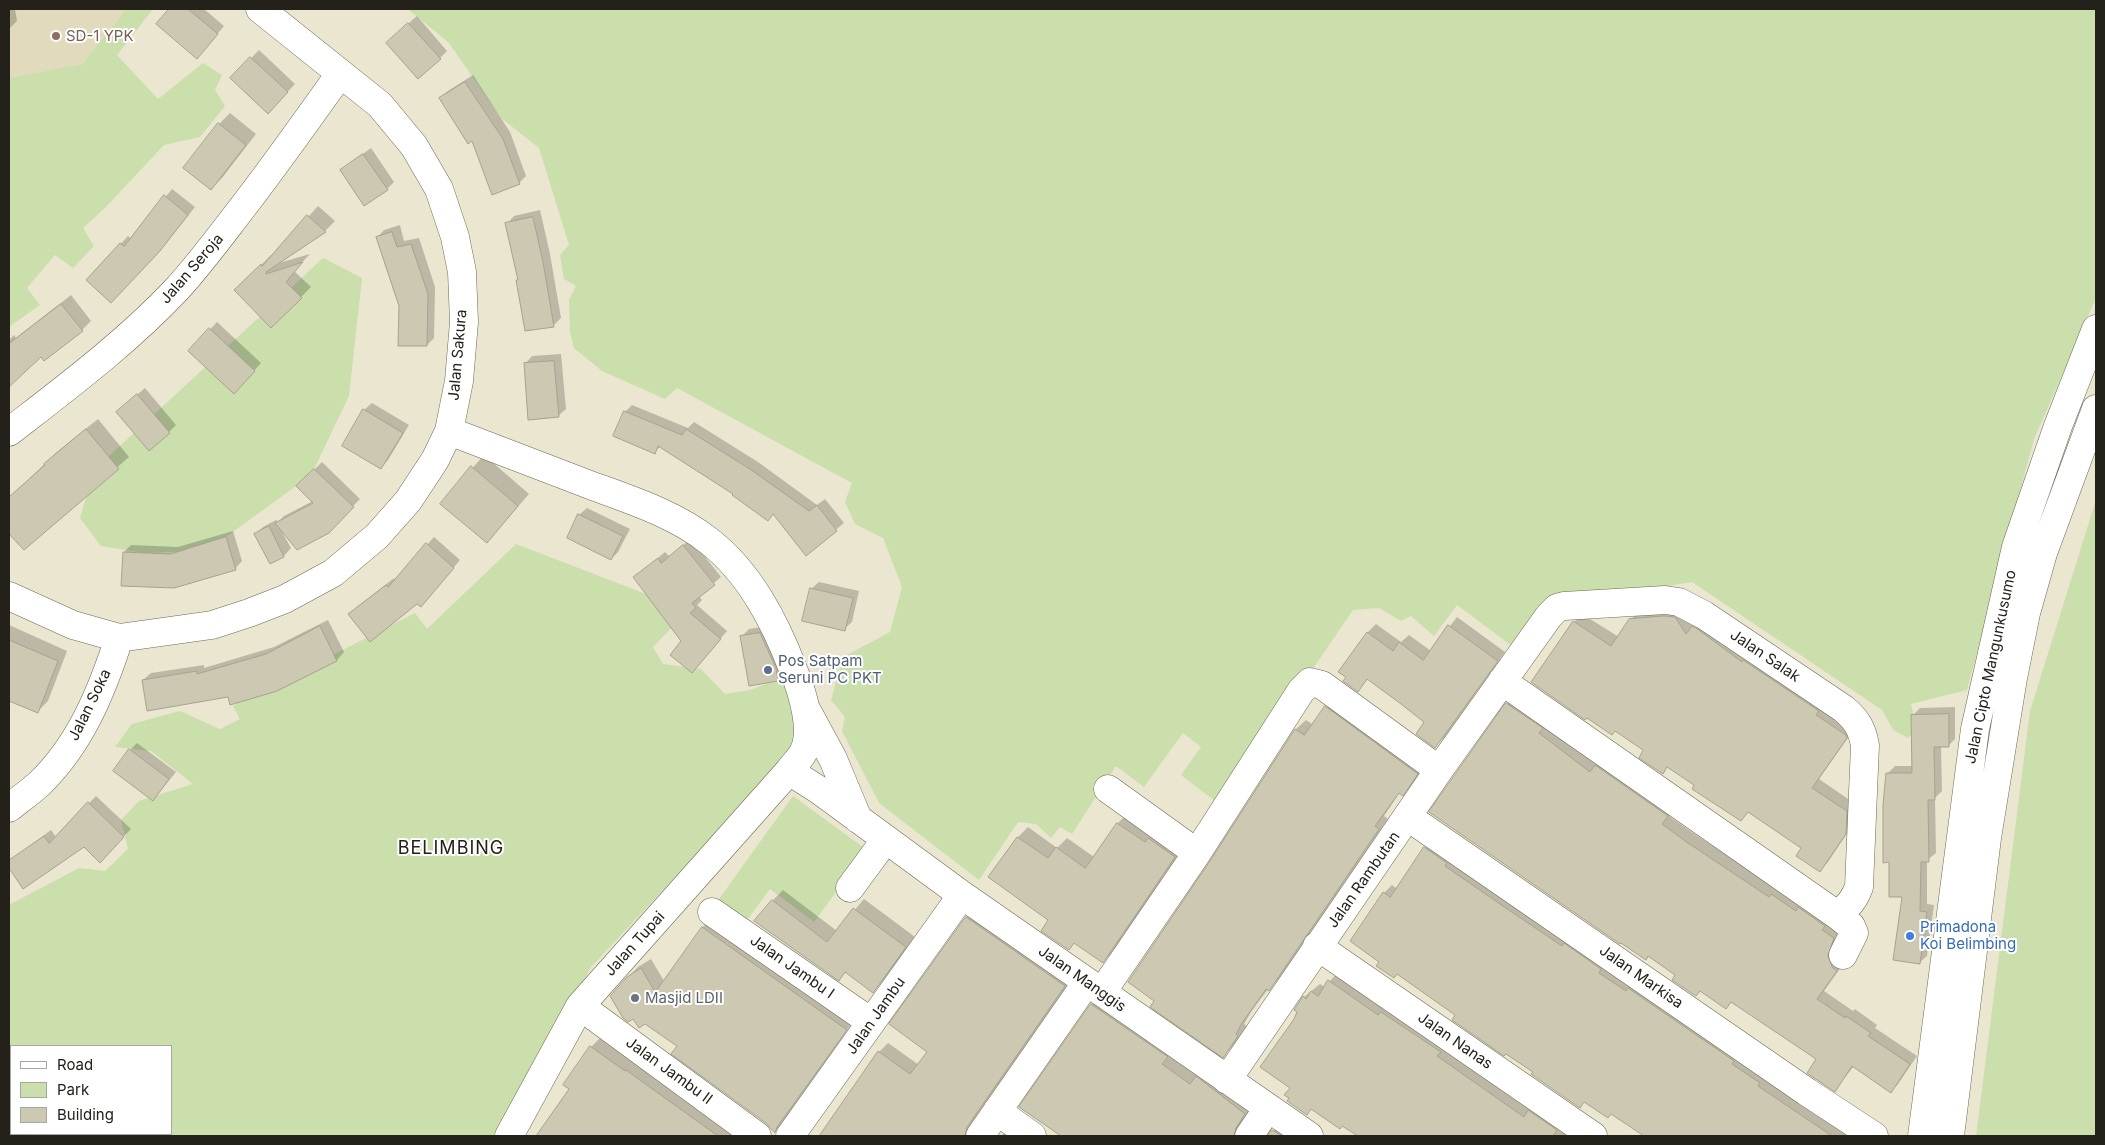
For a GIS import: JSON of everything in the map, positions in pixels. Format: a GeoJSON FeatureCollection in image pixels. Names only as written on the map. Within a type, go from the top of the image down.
{"type":"FeatureCollection","features":[{"type":"Feature","properties":{"kind":"street","name":"Jalan Sakura"},"geometry":{"type":"LineString","coordinates":[[9,596],[73,625],[118,638],[212,625],[284,599],[333,573],[377,536],[408,501],[435,460],[449,431],[459,380],[464,322],[462,272],[455,237],[439,188],[414,146],[380,105],[260,9]]}},
{"type":"Feature","properties":{"kind":"street","name":"Jalan Seroja"},"geometry":{"type":"LineString","coordinates":[[9,432],[80,377],[139,326],[177,289],[215,244],[273,169],[340,74]]}},
{"type":"Feature","properties":{"kind":"street","name":"Jalan Cipto Mangunkusumo"},"geometry":{"type":"LineString","coordinates":[[1922,1136],[1975,729],[2016,547],[2058,426],[2096,329]]}},
{"type":"Feature","properties":{"kind":"street","name":"Jalan Cipto Mangunkusumo"},"geometry":{"type":"LineString","coordinates":[[1950,1136],[1987,838],[2026,613],[2043,553],[2096,409]]}},
{"type":"Feature","properties":{"kind":"street"},"geometry":{"type":"LineString","coordinates":[[449,431],[674,519],[709,541],[739,570],[761,601],[791,663],[802,691],[804,706],[833,759],[858,819]]}},
{"type":"Feature","properties":{"kind":"street"},"geometry":{"type":"LineString","coordinates":[[2016,547],[2043,553]]}},
{"type":"Feature","properties":{"kind":"street","name":"Jalan Salak"},"geometry":{"type":"LineString","coordinates":[[1502,681],[1543,624],[1557,608],[1579,604],[1665,600],[1679,602],[1692,607],[1844,709],[1857,720],[1865,745],[1859,888],[1852,902],[1837,915]]}},
{"type":"Feature","properties":{"kind":"street","name":"Jalan Soka"},"geometry":{"type":"LineString","coordinates":[[9,808],[39,784],[70,749],[86,720],[107,674],[118,638]]}},
{"type":"Feature","properties":{"kind":"street"},"geometry":{"type":"LineString","coordinates":[[1502,681],[1852,926],[1854,933],[1843,955]]}},
{"type":"Feature","properties":{"kind":"street","name":"Jalan Rambutan"},"geometry":{"type":"LineString","coordinates":[[1227,1080],[1317,946],[1502,681]]}},
{"type":"Feature","properties":{"kind":"street"},"geometry":{"type":"LineString","coordinates":[[980,1136],[997,1111],[1197,853],[1301,690],[1310,682],[1322,685],[1439,770]]}},
{"type":"Feature","properties":{"kind":"street","name":"Jalan Tupai"},"geometry":{"type":"LineString","coordinates":[[509,1136],[580,1006],[789,771],[803,752],[808,733],[804,706]]}},
{"type":"Feature","properties":{"kind":"street","name":"Jalan Manggis"},"geometry":{"type":"LineString","coordinates":[[789,771],[820,790],[962,895],[1309,1136]]}},
{"type":"Feature","properties":{"kind":"street"},"geometry":{"type":"LineString","coordinates":[[1108,789],[1197,853]]}},
{"type":"Feature","properties":{"kind":"street","name":"Jalan Markisa"},"geometry":{"type":"LineString","coordinates":[[1408,817],[1874,1136]]}},
{"type":"Feature","properties":{"kind":"street"},"geometry":{"type":"LineString","coordinates":[[850,888],[886,839]]}},
{"type":"Feature","properties":{"kind":"street","name":"Jalan Jambu"},"geometry":{"type":"LineString","coordinates":[[790,1136],[962,895]]}},
{"type":"Feature","properties":{"kind":"street","name":"Jalan Jambu I"},"geometry":{"type":"LineString","coordinates":[[712,912],[871,1022]]}},
{"type":"Feature","properties":{"kind":"street","name":"Jalan Nanas"},"geometry":{"type":"LineString","coordinates":[[1317,946],[1593,1136]]}},
{"type":"Feature","properties":{"kind":"street","name":"Jalan Jambu II"},"geometry":{"type":"LineString","coordinates":[[580,1006],[757,1136]]}},
{"type":"Feature","properties":{"kind":"street"},"geometry":{"type":"LineString","coordinates":[[1249,1136],[1268,1108]]}},
{"type":"Feature","properties":{"kind":"street"},"geometry":{"type":"LineString","coordinates":[[997,1111],[1032,1136]]}},
{"type":"Feature","properties":{"kind":"shaded area","name":"SD-1 YPK"},"geometry":{"type":"Polygon","coordinates":[[[9,9],[126,9],[82,64],[9,78],[9,9]]]}},
{"type":"Feature","properties":{"kind":"green space"},"geometry":{"type":"Polygon","coordinates":[[[126,9],[153,9],[117,55],[158,99],[203,63],[222,75],[215,90],[225,106],[200,137],[164,145],[104,209],[83,228],[94,246],[73,268],[55,255],[27,288],[40,305],[9,327],[9,78],[82,64],[126,9]]]}},
{"type":"Feature","properties":{"kind":"green space"},"geometry":{"type":"Polygon","coordinates":[[[408,9],[2096,9],[2096,298],[2034,439],[1967,690],[1911,704],[1917,728],[1908,738],[1893,730],[1882,710],[1692,582],[1544,607],[1512,646],[1457,605],[1434,636],[1411,616],[1401,621],[1379,608],[1353,610],[1220,805],[1181,775],[1201,747],[1183,733],[1144,787],[1116,766],[1072,834],[1060,827],[1051,838],[1036,824],[1018,822],[979,880],[879,803],[842,731],[845,717],[831,700],[843,657],[890,632],[902,587],[883,538],[855,524],[845,502],[852,483],[677,388],[665,399],[602,371],[574,348],[570,332],[569,300],[576,286],[564,279],[560,255],[569,245],[539,148],[501,118],[449,43],[408,9]]]}},
{"type":"Feature","properties":{"kind":"green space"},"geometry":{"type":"Polygon","coordinates":[[[323,258],[362,278],[349,396],[314,469],[296,486],[226,537],[176,552],[143,553],[101,546],[80,518],[94,470],[323,258]]]}},
{"type":"Feature","properties":{"kind":"green space"},"geometry":{"type":"Polygon","coordinates":[[[2096,500],[2096,1136],[1976,1136],[2030,711],[2096,500]]]}},
{"type":"Feature","properties":{"kind":"green space"},"geometry":{"type":"Polygon","coordinates":[[[516,544],[672,604],[676,623],[653,647],[663,664],[701,669],[725,694],[750,690],[787,676],[800,723],[792,746],[765,781],[591,967],[498,1136],[9,1136],[9,905],[79,868],[105,871],[128,849],[121,820],[139,801],[193,784],[151,751],[115,747],[132,724],[180,711],[220,729],[240,719],[233,706],[415,613],[427,629],[516,544]]]}},
{"type":"Feature","properties":{"kind":"green space"},"geometry":{"type":"Polygon","coordinates":[[[793,796],[867,850],[814,922],[770,889],[747,920],[719,899],[793,796]]]}},
{"type":"Feature","properties":{"kind":"building"},"geometry":{"type":"Polygon","coordinates":[[[169,9],[188,9],[218,34],[197,59],[156,24],[169,9]]]}},
{"type":"Feature","properties":{"kind":"building"},"geometry":{"type":"Polygon","coordinates":[[[408,23],[441,59],[418,79],[386,43],[408,23]]]}},
{"type":"Feature","properties":{"kind":"building"},"geometry":{"type":"Polygon","coordinates":[[[250,57],[288,92],[268,114],[230,78],[250,57]]]}},
{"type":"Feature","properties":{"kind":"building"},"geometry":{"type":"Polygon","coordinates":[[[465,82],[503,139],[520,184],[492,195],[472,141],[468,144],[439,98],[465,82]]]}},
{"type":"Feature","properties":{"kind":"building"},"geometry":{"type":"Polygon","coordinates":[[[218,123],[246,145],[211,190],[183,168],[218,123]]]}},
{"type":"Feature","properties":{"kind":"building"},"geometry":{"type":"Polygon","coordinates":[[[363,154],[388,190],[364,206],[340,170],[363,154]]]}},
{"type":"Feature","properties":{"kind":"building"},"geometry":{"type":"Polygon","coordinates":[[[164,195],[188,215],[160,251],[111,303],[86,280],[120,243],[124,246],[164,195]]]}},
{"type":"Feature","properties":{"kind":"building"},"geometry":{"type":"Polygon","coordinates":[[[307,215],[326,232],[266,272],[266,274],[303,262],[286,282],[302,298],[271,328],[234,290],[261,264],[262,266],[307,215]]]}},
{"type":"Feature","properties":{"kind":"building"},"geometry":{"type":"Polygon","coordinates":[[[533,217],[554,327],[525,331],[516,280],[518,280],[505,223],[533,217]]]}},
{"type":"Feature","properties":{"kind":"building"},"geometry":{"type":"Polygon","coordinates":[[[392,232],[397,247],[411,244],[428,294],[427,346],[398,346],[399,306],[376,237],[392,232]]]}},
{"type":"Feature","properties":{"kind":"building"},"geometry":{"type":"Polygon","coordinates":[[[61,304],[83,331],[44,361],[41,357],[9,387],[9,344],[61,304]]]}},
{"type":"Feature","properties":{"kind":"building"},"geometry":{"type":"Polygon","coordinates":[[[209,328],[255,371],[234,394],[188,351],[209,328]]]}},
{"type":"Feature","properties":{"kind":"building"},"geometry":{"type":"Polygon","coordinates":[[[554,361],[559,417],[528,420],[524,363],[554,361]]]}},
{"type":"Feature","properties":{"kind":"building"},"geometry":{"type":"Polygon","coordinates":[[[137,394],[170,433],[149,451],[116,412],[137,394]]]}},
{"type":"Feature","properties":{"kind":"building"},"geometry":{"type":"Polygon","coordinates":[[[363,409],[403,433],[381,469],[342,446],[363,409]]]}},
{"type":"Feature","properties":{"kind":"building"},"geometry":{"type":"Polygon","coordinates":[[[624,411],[682,435],[686,429],[750,469],[809,511],[817,505],[837,531],[806,556],[773,514],[768,521],[733,494],[658,446],[655,454],[613,436],[624,411]]]}},
{"type":"Feature","properties":{"kind":"building"},"geometry":{"type":"Polygon","coordinates":[[[86,429],[119,469],[24,550],[9,534],[9,497],[44,464],[86,429]]]}},
{"type":"Feature","properties":{"kind":"building"},"geometry":{"type":"Polygon","coordinates":[[[471,466],[518,506],[487,543],[440,504],[471,466]]]}},
{"type":"Feature","properties":{"kind":"building"},"geometry":{"type":"Polygon","coordinates":[[[314,469],[354,507],[329,533],[297,550],[275,523],[313,503],[296,486],[314,469]]]}},
{"type":"Feature","properties":{"kind":"building"},"geometry":{"type":"Polygon","coordinates":[[[578,514],[623,536],[611,560],[567,538],[578,514]]]}},
{"type":"Feature","properties":{"kind":"building"},"geometry":{"type":"Polygon","coordinates":[[[269,526],[284,557],[270,564],[254,534],[269,526]]]}},
{"type":"Feature","properties":{"kind":"building"},"geometry":{"type":"Polygon","coordinates":[[[226,537],[236,570],[174,588],[121,586],[123,552],[170,554],[226,537]]]}},
{"type":"Feature","properties":{"kind":"building"},"geometry":{"type":"Polygon","coordinates":[[[426,543],[454,568],[421,607],[417,604],[370,642],[348,614],[386,585],[388,587],[426,543]]]}},
{"type":"Feature","properties":{"kind":"building"},"geometry":{"type":"Polygon","coordinates":[[[683,545],[715,585],[692,603],[696,608],[690,613],[721,639],[692,673],[670,655],[681,641],[633,577],[658,558],[661,563],[683,545]]]}},
{"type":"Feature","properties":{"kind":"building"},"geometry":{"type":"Polygon","coordinates":[[[810,588],[853,598],[845,631],[802,621],[810,588]]]}},
{"type":"Feature","properties":{"kind":"building"},"geometry":{"type":"Polygon","coordinates":[[[1675,617],[1686,634],[1692,626],[1696,628],[1742,662],[1743,660],[1819,711],[1816,715],[1846,735],[1847,738],[1812,788],[1847,811],[1846,834],[1820,872],[1796,856],[1801,848],[1748,812],[1741,821],[1692,789],[1694,785],[1667,767],[1663,774],[1639,758],[1643,750],[1615,731],[1612,735],[1587,718],[1585,720],[1531,682],[1573,621],[1611,646],[1629,619],[1675,617]]]}},
{"type":"Feature","properties":{"kind":"building"},"geometry":{"type":"Polygon","coordinates":[[[1448,625],[1498,661],[1435,748],[1416,734],[1424,722],[1367,679],[1358,692],[1343,681],[1346,677],[1338,672],[1367,632],[1393,651],[1399,642],[1423,660],[1448,625]]]}},
{"type":"Feature","properties":{"kind":"building"},"geometry":{"type":"Polygon","coordinates":[[[320,626],[337,661],[277,691],[230,705],[228,697],[147,711],[142,680],[197,671],[197,674],[266,654],[320,626]]]}},
{"type":"Feature","properties":{"kind":"building"},"geometry":{"type":"Polygon","coordinates":[[[760,633],[776,668],[778,681],[749,686],[740,636],[760,633]]]}},
{"type":"Feature","properties":{"kind":"building"},"geometry":{"type":"Polygon","coordinates":[[[9,640],[58,661],[38,713],[9,701],[9,640]]]}},
{"type":"Feature","properties":{"kind":"building"},"geometry":{"type":"Polygon","coordinates":[[[1506,703],[1543,728],[1539,733],[1590,772],[1595,765],[1668,816],[1662,824],[1688,843],[1769,897],[1771,894],[1796,911],[1798,907],[1825,926],[1822,930],[1834,938],[1828,956],[1832,967],[1837,971],[1817,999],[1871,1033],[1868,1036],[1910,1064],[1891,1093],[1852,1066],[1835,1092],[1807,1073],[1816,1059],[1731,1002],[1726,1009],[1700,991],[1696,996],[1672,980],[1675,975],[1648,956],[1646,960],[1620,944],[1429,812],[1506,703]]]}},
{"type":"Feature","properties":{"kind":"building"},"geometry":{"type":"Polygon","coordinates":[[[1325,706],[1418,774],[1403,796],[1399,793],[1375,826],[1379,829],[1269,991],[1266,989],[1242,1023],[1236,1034],[1238,1036],[1223,1058],[1150,1007],[1154,1001],[1128,982],[1210,861],[1295,729],[1304,735],[1325,706]]]}},
{"type":"Feature","properties":{"kind":"building"},"geometry":{"type":"Polygon","coordinates":[[[1949,714],[1949,747],[1934,747],[1935,800],[1928,800],[1929,862],[1921,862],[1920,911],[1927,912],[1920,964],[1893,960],[1902,897],[1889,897],[1889,862],[1883,863],[1883,805],[1886,773],[1912,773],[1911,715],[1949,714]]]}},
{"type":"Feature","properties":{"kind":"building"},"geometry":{"type":"Polygon","coordinates":[[[129,749],[169,779],[153,801],[113,771],[129,749]]]}},
{"type":"Feature","properties":{"kind":"building"},"geometry":{"type":"Polygon","coordinates":[[[88,802],[124,837],[100,863],[84,847],[23,889],[9,868],[9,860],[44,836],[49,843],[88,802]]]}},
{"type":"Feature","properties":{"kind":"building"},"geometry":{"type":"Polygon","coordinates":[[[1117,823],[1145,842],[1148,838],[1175,857],[1103,963],[1074,943],[1069,950],[1041,931],[1048,920],[988,877],[1017,837],[1048,858],[1056,847],[1085,868],[1117,823]]]}},
{"type":"Feature","properties":{"kind":"building"},"geometry":{"type":"Polygon","coordinates":[[[1424,847],[1447,863],[1445,866],[1497,902],[1562,946],[1564,943],[1601,969],[1599,973],[1626,991],[1628,988],[1734,1061],[1732,1064],[1760,1083],[1758,1086],[1832,1136],[1644,1136],[1611,1114],[1608,1118],[1584,1102],[1580,1108],[1531,1074],[1533,1072],[1506,1054],[1504,1056],[1452,1020],[1455,1015],[1397,974],[1394,978],[1376,966],[1379,962],[1350,941],[1383,892],[1390,897],[1424,847]]]}},
{"type":"Feature","properties":{"kind":"building"},"geometry":{"type":"Polygon","coordinates":[[[772,900],[827,942],[853,908],[906,947],[873,993],[845,972],[839,981],[754,921],[772,900]]]}},
{"type":"Feature","properties":{"kind":"building"},"geometry":{"type":"Polygon","coordinates":[[[966,917],[1065,986],[967,1127],[965,1136],[819,1136],[878,1051],[910,1074],[927,1052],[889,1024],[966,917]]]}},
{"type":"Feature","properties":{"kind":"building"},"geometry":{"type":"Polygon","coordinates":[[[702,927],[847,1030],[777,1127],[775,1133],[766,1123],[671,1054],[677,1046],[645,1024],[639,1028],[633,1019],[628,1022],[623,1018],[610,996],[627,977],[641,968],[655,992],[702,927]]]}},
{"type":"Feature","properties":{"kind":"building"},"geometry":{"type":"Polygon","coordinates":[[[1328,980],[1378,1015],[1381,1012],[1441,1052],[1437,1056],[1524,1117],[1528,1110],[1557,1130],[1553,1136],[1358,1136],[1342,1126],[1340,1129],[1311,1109],[1307,1115],[1287,1101],[1289,1098],[1284,1095],[1290,1088],[1260,1067],[1294,1019],[1297,1012],[1294,1010],[1303,996],[1306,999],[1311,991],[1318,996],[1328,980]]]}},
{"type":"Feature","properties":{"kind":"building"},"geometry":{"type":"Polygon","coordinates":[[[1091,1004],[1168,1057],[1162,1064],[1190,1084],[1196,1076],[1245,1114],[1236,1128],[1234,1136],[1061,1136],[1019,1107],[1091,1004]]]}},
{"type":"Feature","properties":{"kind":"building"},"geometry":{"type":"Polygon","coordinates":[[[590,1046],[718,1136],[536,1136],[569,1089],[563,1085],[590,1046]]]}},
{"type":"Feature","properties":{"kind":"building"},"geometry":{"type":"Polygon","coordinates":[[[1272,1130],[1282,1136],[1268,1136],[1272,1130]]]}},
{"type":"Feature","properties":{"kind":"place","name":"SD-1 YPK"},"geometry":{"type":"Point","coordinates":[56,36]}},
{"type":"Feature","properties":{"kind":"place","name":"Pos Satpam Seruni PC PKT"},"geometry":{"type":"Point","coordinates":[768,670]}},
{"type":"Feature","properties":{"kind":"place","name":"Primadona Koi Belimbing"},"geometry":{"type":"Point","coordinates":[1910,936]}},
{"type":"Feature","properties":{"kind":"place","name":"Masjid LDII"},"geometry":{"type":"Point","coordinates":[635,998]}},
{"type":"Feature","properties":{"kind":"district","name":"BELIMBING"},"geometry":{"type":"Point","coordinates":[451,849]}}]}
